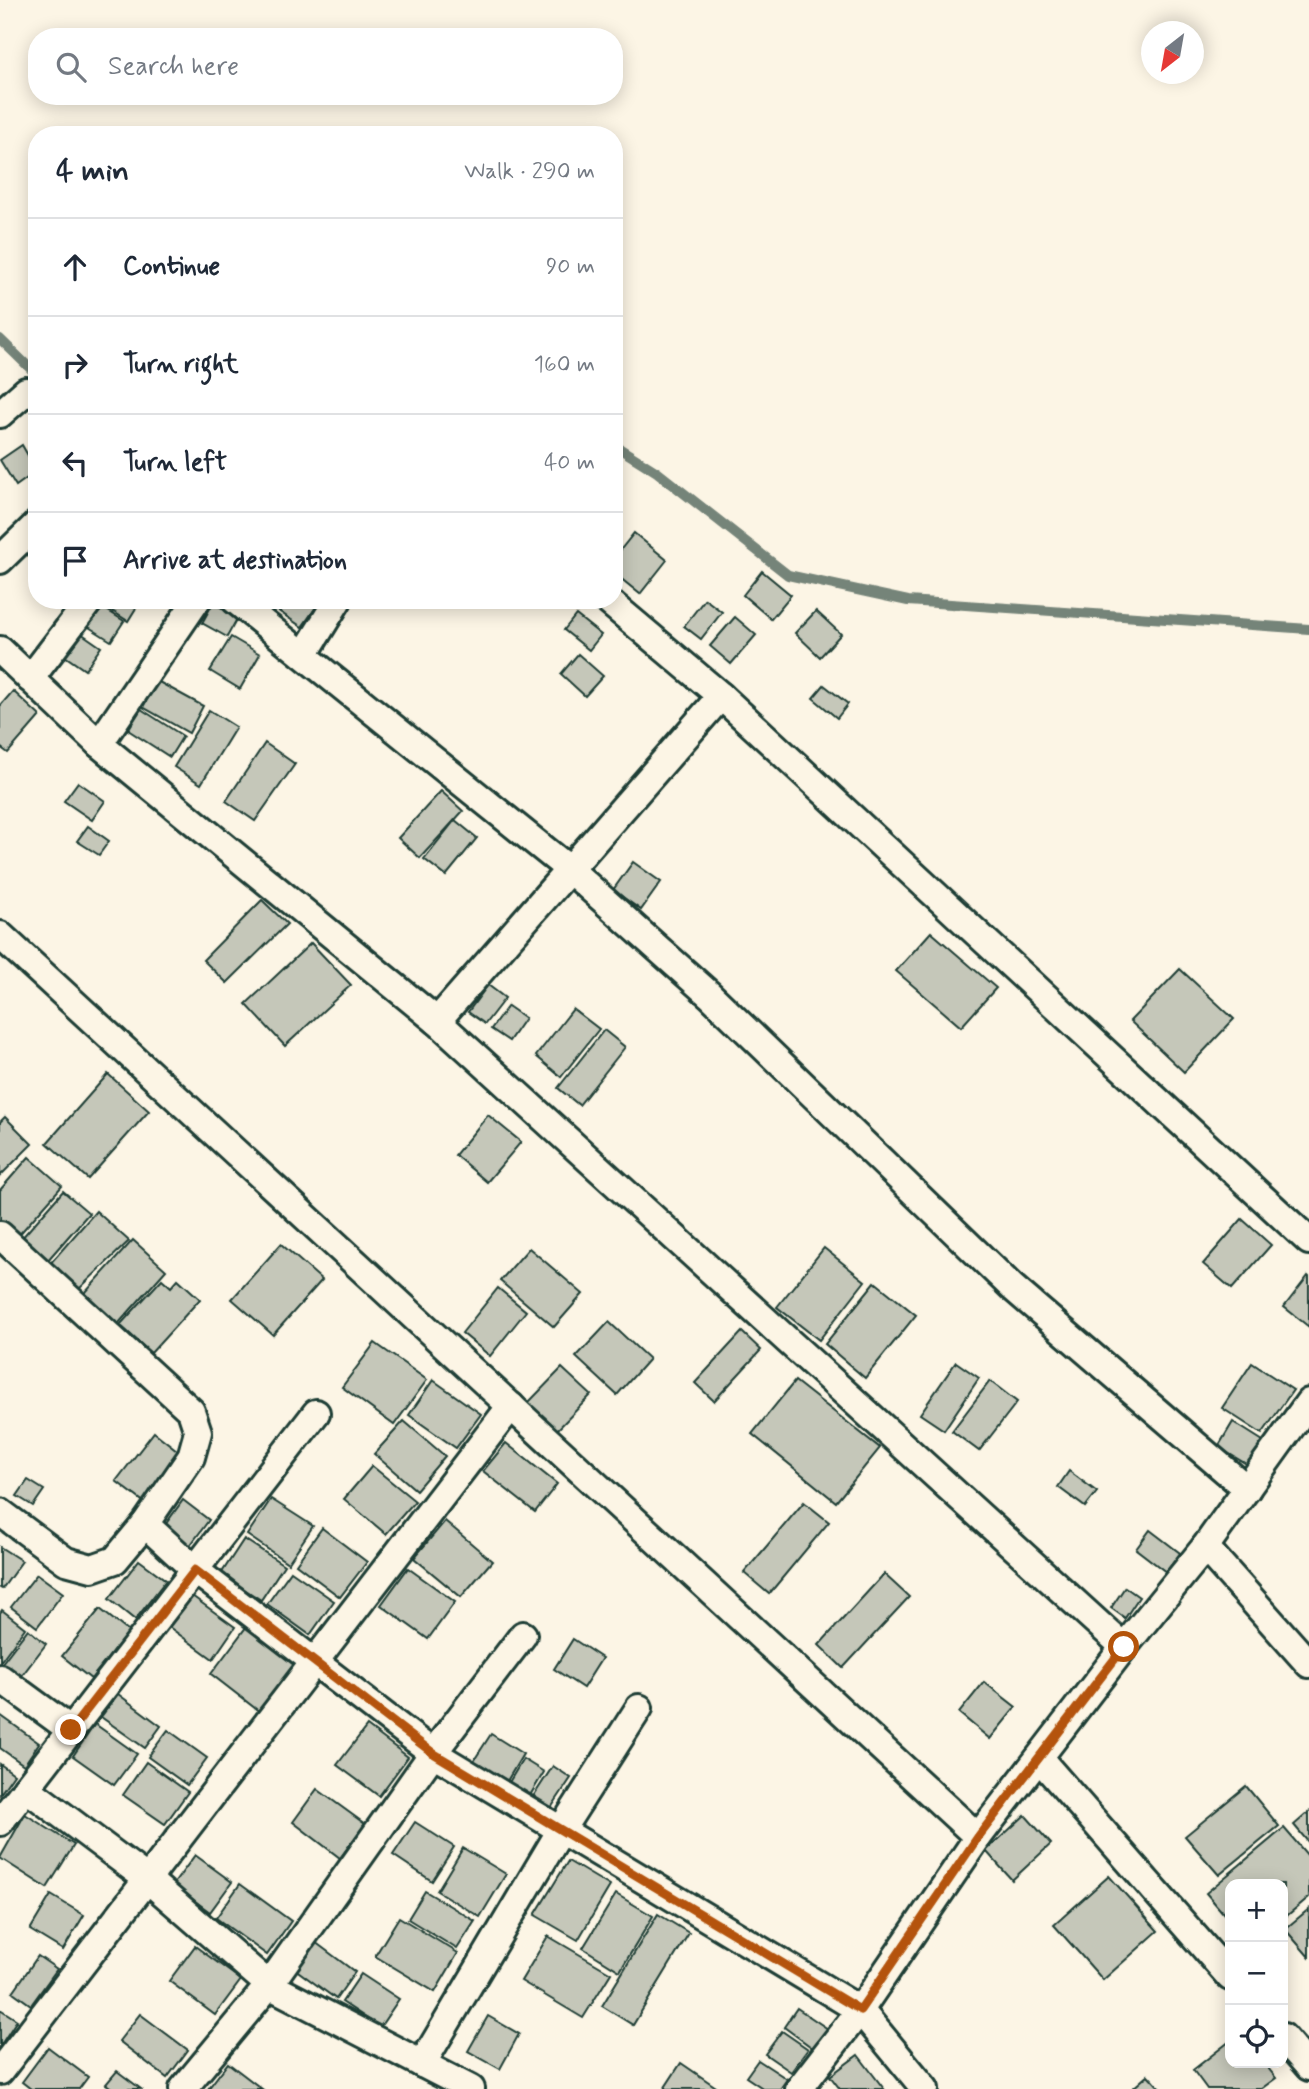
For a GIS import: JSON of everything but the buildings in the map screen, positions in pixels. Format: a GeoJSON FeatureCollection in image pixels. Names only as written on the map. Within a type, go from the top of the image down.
{"type":"FeatureCollection","features":[{"type":"Feature","properties":{"kind":"street"},"geometry":{"type":"LineString","coordinates":[[0,414],[26,391]]}},
{"type":"Feature","properties":{"kind":"street"},"geometry":{"type":"LineString","coordinates":[[0,560],[28,533]]}},
{"type":"Feature","properties":{"kind":"street"},"geometry":{"type":"LineString","coordinates":[[30,679],[83,609]]}},
{"type":"Feature","properties":{"kind":"street"},"geometry":{"type":"LineString","coordinates":[[99,744],[191,609]]}},
{"type":"Feature","properties":{"kind":"street"},"geometry":{"type":"LineString","coordinates":[[246,609],[570,870],[710,995],[1012,1287],[1247,1489]]}},
{"type":"Feature","properties":{"kind":"street"},"geometry":{"type":"LineString","coordinates":[[304,655],[332,609]]}},
{"type":"Feature","properties":{"kind":"street"},"geometry":{"type":"LineString","coordinates":[[618,609],[721,696],[1309,1241]]}},
{"type":"Feature","properties":{"kind":"street"},"geometry":{"type":"LineString","coordinates":[[0,650],[99,744],[437,1021],[1124,1647]]}},
{"type":"Feature","properties":{"kind":"street"},"geometry":{"type":"LineString","coordinates":[[437,1021],[721,696]]}},
{"type":"Feature","properties":{"kind":"street"},"geometry":{"type":"LineString","coordinates":[[0,936],[978,1837]]}},
{"type":"Feature","properties":{"kind":"street"},"geometry":{"type":"LineString","coordinates":[[0,1235],[191,1411],[198,1432],[191,1457],[145,1524],[115,1560],[92,1568],[66,1561],[0,1512]]}},
{"type":"Feature","properties":{"kind":"street"},"geometry":{"type":"LineString","coordinates":[[799,2089],[860,2010],[978,1837],[1124,1647],[1205,1547],[1309,1402]]}},
{"type":"Feature","properties":{"kind":"street"},"geometry":{"type":"LineString","coordinates":[[0,2071],[511,1406]]}},
{"type":"Feature","properties":{"kind":"street"},"geometry":{"type":"LineString","coordinates":[[0,1822],[316,1413]]}},
{"type":"Feature","properties":{"kind":"street"},"geometry":{"type":"LineString","coordinates":[[145,1524],[195,1570],[316,1660],[433,1753],[860,2010],[925,2089]]}},
{"type":"Feature","properties":{"kind":"street"},"geometry":{"type":"LineString","coordinates":[[1205,1547],[1309,1664]]}},
{"type":"Feature","properties":{"kind":"street"},"geometry":{"type":"LineString","coordinates":[[183,2089],[269,1985],[433,1753],[523,1635]]}},
{"type":"Feature","properties":{"kind":"street"},"geometry":{"type":"LineString","coordinates":[[0,1678],[71,1730]]}},
{"type":"Feature","properties":{"kind":"street"},"geometry":{"type":"LineString","coordinates":[[422,2064],[561,1830],[639,1708]]}},
{"type":"Feature","properties":{"kind":"street"},"geometry":{"type":"LineString","coordinates":[[1039,1758],[1225,1971]]}},
{"type":"Feature","properties":{"kind":"street"},"geometry":{"type":"LineString","coordinates":[[26,1788],[146,1878],[269,1985],[471,2089]]}},
{"type":"Feature","properties":{"kind":"street"},"geometry":{"type":"LineString","coordinates":[[1288,2043],[1309,2067]]}},
{"type":"Feature","properties":{"kind":"waterway"},"geometry":{"type":"LineString","coordinates":[[0,339],[28,366]]}},
{"type":"Feature","properties":{"kind":"waterway"},"geometry":{"type":"LineString","coordinates":[[623,451],[657,472],[788,575],[908,601],[1309,629]]}},
{"type":"Feature","properties":{"kind":"route"},"geometry":{"type":"LineString","coordinates":[[71,1730],[195,1570],[316,1660],[433,1753],[860,2010],[978,1837],[1124,1647]]}}]}
